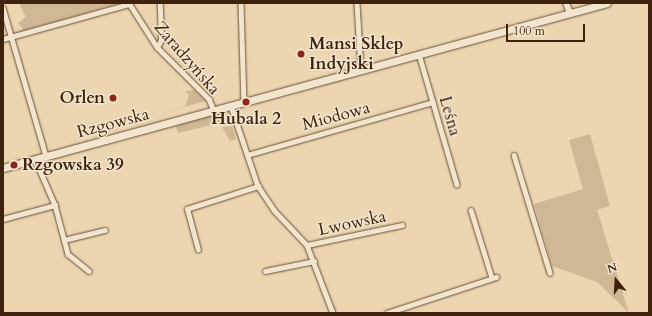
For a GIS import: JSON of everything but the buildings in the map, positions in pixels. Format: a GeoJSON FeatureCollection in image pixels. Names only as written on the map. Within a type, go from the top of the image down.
{"type":"FeatureCollection","features":[{"type":"Feature","properties":{"kind":"main road","name":"Rzgowska"},"geometry":{"type":"LineString","coordinates":[[3,168],[607,3]]}},
{"type":"Feature","properties":{"kind":"street"},"geometry":{"type":"LineString","coordinates":[[3,39],[129,3]]}},
{"type":"Feature","properties":{"kind":"street","name":"Zaradzyńska"},"geometry":{"type":"LineString","coordinates":[[129,3],[157,47],[209,99],[214,110]]}},
{"type":"Feature","properties":{"kind":"street"},"geometry":{"type":"LineString","coordinates":[[157,47],[161,40],[160,3]]}},
{"type":"Feature","properties":{"kind":"street"},"geometry":{"type":"LineString","coordinates":[[241,3],[244,102]]}},
{"type":"Feature","properties":{"kind":"street"},"geometry":{"type":"LineString","coordinates":[[357,3],[361,70]]}},
{"type":"Feature","properties":{"kind":"street"},"geometry":{"type":"LineString","coordinates":[[566,3],[570,13]]}},
{"type":"Feature","properties":{"kind":"street"},"geometry":{"type":"LineString","coordinates":[[3,8],[46,156]]}},
{"type":"Feature","properties":{"kind":"street","name":"Leśna"},"geometry":{"type":"LineString","coordinates":[[419,54],[457,185]]}},
{"type":"Feature","properties":{"kind":"street","name":"Miodowa"},"geometry":{"type":"LineString","coordinates":[[247,155],[433,102]]}},
{"type":"Feature","properties":{"kind":"street","name":"Zaradzyńska"},"geometry":{"type":"LineString","coordinates":[[231,106],[258,186],[274,210],[307,245],[333,313]]}},
{"type":"Feature","properties":{"kind":"street"},"geometry":{"type":"LineString","coordinates":[[514,155],[550,273]]}},
{"type":"Feature","properties":{"kind":"street"},"geometry":{"type":"LineString","coordinates":[[36,159],[55,205],[68,254],[89,271]]}},
{"type":"Feature","properties":{"kind":"street"},"geometry":{"type":"LineString","coordinates":[[198,250],[187,209],[258,186]]}},
{"type":"Feature","properties":{"kind":"street"},"geometry":{"type":"LineString","coordinates":[[3,220],[55,205]]}},
{"type":"Feature","properties":{"kind":"street"},"geometry":{"type":"LineString","coordinates":[[386,313],[494,277],[471,210]]}},
{"type":"Feature","properties":{"kind":"street","name":"Lwowska"},"geometry":{"type":"LineString","coordinates":[[307,245],[402,226]]}},
{"type":"Feature","properties":{"kind":"street"},"geometry":{"type":"LineString","coordinates":[[64,240],[105,230]]}},
{"type":"Feature","properties":{"kind":"street"},"geometry":{"type":"LineString","coordinates":[[265,272],[314,260]]}},
{"type":"Feature","properties":{"kind":"shaded area"},"geometry":{"type":"Polygon","coordinates":[[[19,3],[121,3],[24,31],[18,23],[26,17],[19,3]]]}},
{"type":"Feature","properties":{"kind":"shaded area"},"geometry":{"type":"Polygon","coordinates":[[[194,90],[206,101],[161,113],[185,106],[189,95],[185,91],[194,90]]]}},
{"type":"Feature","properties":{"kind":"shaded area"},"geometry":{"type":"Polygon","coordinates":[[[220,113],[226,114],[229,121],[178,133],[176,127],[178,124],[220,113]]]}},
{"type":"Feature","properties":{"kind":"shaded area"},"geometry":{"type":"Polygon","coordinates":[[[232,126],[236,139],[230,141],[222,127],[232,126]]]}},
{"type":"Feature","properties":{"kind":"shaded area"},"geometry":{"type":"Polygon","coordinates":[[[590,134],[610,206],[597,210],[629,313],[597,282],[552,266],[534,204],[583,189],[569,140],[590,134]]]}},
{"type":"Feature","properties":{"kind":"place","name":"Mansi Sklep Indyjski"},"geometry":{"type":"Point","coordinates":[301,54]}},
{"type":"Feature","properties":{"kind":"place","name":"Orlen"},"geometry":{"type":"Point","coordinates":[113,98]}},
{"type":"Feature","properties":{"kind":"place","name":"Hubala 2"},"geometry":{"type":"Point","coordinates":[246,102]}},
{"type":"Feature","properties":{"kind":"place","name":"Rzgowska 39"},"geometry":{"type":"Point","coordinates":[14,165]}}]}
